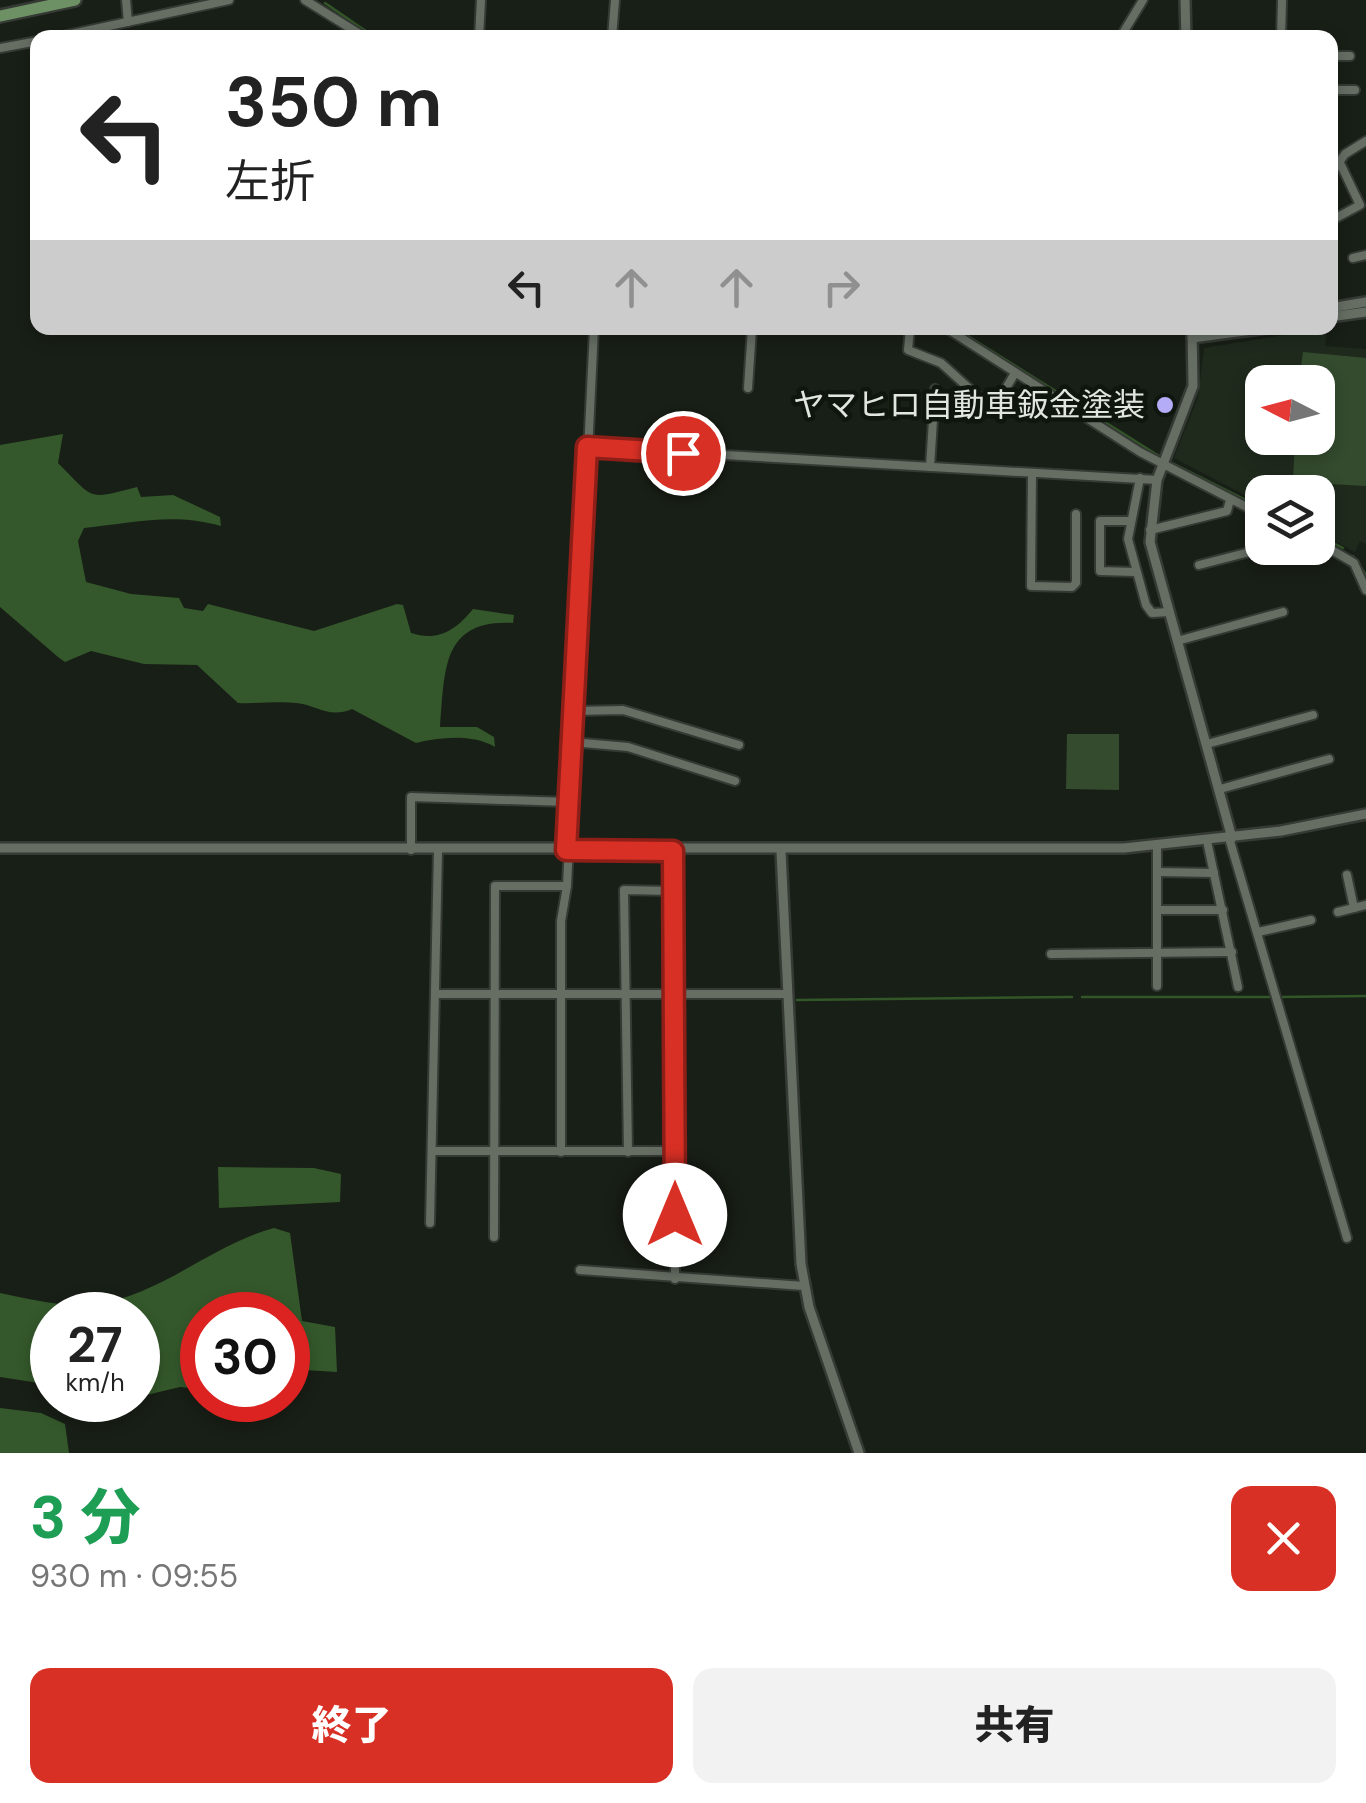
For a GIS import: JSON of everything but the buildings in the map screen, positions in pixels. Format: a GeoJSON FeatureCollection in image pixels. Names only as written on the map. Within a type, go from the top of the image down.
{"type":"FeatureCollection","features":[{"type":"Feature","properties":{"kind":"main road"},"geometry":{"type":"LineString","coordinates":[[6,10],[76,0]]}},
{"type":"Feature","properties":{"kind":"street"},"geometry":{"type":"LineString","coordinates":[[126,0],[128,22]]}},
{"type":"Feature","properties":{"kind":"street"},"geometry":{"type":"LineString","coordinates":[[90,30],[229,0]]}},
{"type":"Feature","properties":{"kind":"street"},"geometry":{"type":"LineString","coordinates":[[306,0],[353,30]]}},
{"type":"Feature","properties":{"kind":"street"},"geometry":{"type":"LineString","coordinates":[[480,30],[482,0]]}},
{"type":"Feature","properties":{"kind":"street"},"geometry":{"type":"LineString","coordinates":[[613,30],[615,0]]}},
{"type":"Feature","properties":{"kind":"street"},"geometry":{"type":"LineString","coordinates":[[1185,0],[1186,30]]}},
{"type":"Feature","properties":{"kind":"street"},"geometry":{"type":"LineString","coordinates":[[1281,30],[1282,0]]}},
{"type":"Feature","properties":{"kind":"street"},"geometry":{"type":"LineString","coordinates":[[1124,30],[1140,1]]}},
{"type":"Feature","properties":{"kind":"street"},"geometry":{"type":"LineString","coordinates":[[0,48],[30,42]]}},
{"type":"Feature","properties":{"kind":"street"},"geometry":{"type":"LineString","coordinates":[[1338,56],[1350,56]]}},
{"type":"Feature","properties":{"kind":"street"},"geometry":{"type":"LineString","coordinates":[[1338,90],[1356,90]]}},
{"type":"Feature","properties":{"kind":"street"},"geometry":{"type":"LineString","coordinates":[[1338,217],[1360,205],[1339,162],[1366,141]]}},
{"type":"Feature","properties":{"kind":"street"},"geometry":{"type":"LineString","coordinates":[[1353,258],[1366,255]]}},
{"type":"Feature","properties":{"kind":"street"},"geometry":{"type":"LineString","coordinates":[[1338,307],[1366,302]]}},
{"type":"Feature","properties":{"kind":"street"},"geometry":{"type":"LineString","coordinates":[[1338,316],[1366,312]]}},
{"type":"Feature","properties":{"kind":"street"},"geometry":{"type":"LineString","coordinates":[[561,1152],[561,921],[567,886],[568,802],[594,335]]}},
{"type":"Feature","properties":{"kind":"street"},"geometry":{"type":"LineString","coordinates":[[748,388],[752,335]]}},
{"type":"Feature","properties":{"kind":"street"},"geometry":{"type":"LineString","coordinates":[[909,335],[908,350],[940,363],[993,410],[1015,373]]}},
{"type":"Feature","properties":{"kind":"street"},"geometry":{"type":"LineString","coordinates":[[957,335],[1162,465],[1245,507]]}},
{"type":"Feature","properties":{"kind":"street"},"geometry":{"type":"LineString","coordinates":[[1192,335],[1193,386],[1157,480],[1150,530],[1231,838],[1347,1238]]}},
{"type":"Feature","properties":{"kind":"street"},"geometry":{"type":"LineString","coordinates":[[930,466],[935,389]]}},
{"type":"Feature","properties":{"kind":"street"},"geometry":{"type":"LineString","coordinates":[[587,447],[1157,480]]}},
{"type":"Feature","properties":{"kind":"street"},"geometry":{"type":"LineString","coordinates":[[1032,474],[1031,586],[1076,583],[1076,514]]}},
{"type":"Feature","properties":{"kind":"street"},"geometry":{"type":"LineString","coordinates":[[1140,478],[1128,539],[1152,613],[1169,612]]}},
{"type":"Feature","properties":{"kind":"street"},"geometry":{"type":"LineString","coordinates":[[1150,530],[1228,512],[1230,500]]}},
{"type":"Feature","properties":{"kind":"street"},"geometry":{"type":"LineString","coordinates":[[1131,521],[1100,521],[1100,571],[1136,572]]}},
{"type":"Feature","properties":{"kind":"street"},"geometry":{"type":"LineString","coordinates":[[1335,552],[1354,563],[1366,590]]}},
{"type":"Feature","properties":{"kind":"street"},"geometry":{"type":"LineString","coordinates":[[1199,565],[1245,553]]}},
{"type":"Feature","properties":{"kind":"street"},"geometry":{"type":"LineString","coordinates":[[1177,640],[1284,612]]}},
{"type":"Feature","properties":{"kind":"street"},"geometry":{"type":"LineString","coordinates":[[574,711],[623,710],[739,746]]}},
{"type":"Feature","properties":{"kind":"street"},"geometry":{"type":"LineString","coordinates":[[1206,744],[1313,714]]}},
{"type":"Feature","properties":{"kind":"street"},"geometry":{"type":"LineString","coordinates":[[572,742],[628,747],[734,780]]}},
{"type":"Feature","properties":{"kind":"street"},"geometry":{"type":"LineString","coordinates":[[1220,789],[1329,759]]}},
{"type":"Feature","properties":{"kind":"street"},"geometry":{"type":"LineString","coordinates":[[411,850],[411,797],[568,802]]}},
{"type":"Feature","properties":{"kind":"street"},"geometry":{"type":"LineString","coordinates":[[0,848],[781,852],[1158,846],[1231,838],[1366,814]]}},
{"type":"Feature","properties":{"kind":"street"},"geometry":{"type":"LineString","coordinates":[[1207,841],[1238,987]]}},
{"type":"Feature","properties":{"kind":"street"},"geometry":{"type":"LineString","coordinates":[[1157,986],[1158,846]]}},
{"type":"Feature","properties":{"kind":"street"},"geometry":{"type":"LineString","coordinates":[[430,1222],[438,994],[438,850]]}},
{"type":"Feature","properties":{"kind":"street"},"geometry":{"type":"LineString","coordinates":[[673,851],[675,1279]]}},
{"type":"Feature","properties":{"kind":"street"},"geometry":{"type":"LineString","coordinates":[[781,852],[804,1286],[859,1453]]}},
{"type":"Feature","properties":{"kind":"street"},"geometry":{"type":"LineString","coordinates":[[1158,872],[1214,874]]}},
{"type":"Feature","properties":{"kind":"street"},"geometry":{"type":"LineString","coordinates":[[1347,875],[1354,908]]}},
{"type":"Feature","properties":{"kind":"street"},"geometry":{"type":"LineString","coordinates":[[494,1236],[495,886],[567,886]]}},
{"type":"Feature","properties":{"kind":"street"},"geometry":{"type":"LineString","coordinates":[[628,1152],[624,890],[673,891]]}},
{"type":"Feature","properties":{"kind":"street"},"geometry":{"type":"LineString","coordinates":[[1338,912],[1366,905]]}},
{"type":"Feature","properties":{"kind":"street"},"geometry":{"type":"LineString","coordinates":[[1158,910],[1223,910]]}},
{"type":"Feature","properties":{"kind":"street"},"geometry":{"type":"LineString","coordinates":[[1258,932],[1311,920]]}},
{"type":"Feature","properties":{"kind":"street"},"geometry":{"type":"LineString","coordinates":[[1050,954],[1232,952]]}},
{"type":"Feature","properties":{"kind":"street"},"geometry":{"type":"LineString","coordinates":[[438,994],[788,994]]}},
{"type":"Feature","properties":{"kind":"street"},"geometry":{"type":"LineString","coordinates":[[432,1152],[674,1151]]}},
{"type":"Feature","properties":{"kind":"street"},"geometry":{"type":"LineString","coordinates":[[580,1270],[804,1286]]}},
{"type":"Feature","properties":{"kind":"shaded area"},"geometry":{"type":"Polygon","coordinates":[[[1284,335],[1326,335],[1325,346],[1366,349],[1366,544],[1360,541],[1355,552],[1335,541],[1335,475],[1245,475],[1245,495],[1174,458],[1198,397],[1204,348],[1284,335]]]}},
{"type":"Feature","properties":{"kind":"green space"},"geometry":{"type":"Polygon","coordinates":[[[1303,352],[1366,358],[1366,486],[1335,484],[1335,475],[1293,475],[1294,455],[1335,455],[1335,365],[1301,365],[1303,352]]]}},
{"type":"Feature","properties":{"kind":"green space"},"geometry":{"type":"Polygon","coordinates":[[[63,434],[58,463],[93,494],[137,487],[141,497],[173,495],[220,517],[221,526],[169,519],[84,528],[78,541],[86,582],[131,594],[179,598],[184,608],[203,611],[208,604],[314,631],[397,604],[403,605],[411,633],[430,636],[446,632],[473,609],[514,615],[513,623],[489,624],[460,639],[451,652],[443,687],[440,727],[477,727],[494,737],[495,747],[457,738],[416,743],[352,709],[336,713],[296,703],[238,703],[197,665],[144,664],[91,651],[65,662],[58,657],[0,607],[0,445],[63,434]]]}},
{"type":"Feature","properties":{"kind":"green space"},"geometry":{"type":"Polygon","coordinates":[[[1067,734],[1119,734],[1119,790],[1066,789],[1067,734]]]}},
{"type":"Feature","properties":{"kind":"green space"},"geometry":{"type":"Polygon","coordinates":[[[218,1167],[314,1168],[341,1174],[340,1202],[219,1208],[218,1167]]]}},
{"type":"Feature","properties":{"kind":"green space"},"geometry":{"type":"Polygon","coordinates":[[[274,1228],[290,1233],[298,1292],[180,1292],[180,1387],[160,1392],[160,1292],[141,1292],[274,1228]]]}},
{"type":"Feature","properties":{"kind":"green space"},"geometry":{"type":"Polygon","coordinates":[[[0,1293],[30,1299],[30,1382],[0,1377],[0,1293]]]}},
{"type":"Feature","properties":{"kind":"green space"},"geometry":{"type":"Polygon","coordinates":[[[310,1322],[335,1327],[337,1372],[310,1370],[310,1322]]]}},
{"type":"Feature","properties":{"kind":"green space"},"geometry":{"type":"Polygon","coordinates":[[[0,1408],[30,1412],[30,1422],[65,1424],[69,1453],[0,1453],[0,1408]]]}},
{"type":"Feature","properties":{"kind":"waterway"},"geometry":{"type":"LineString","coordinates":[[325,3],[364,30]]}},
{"type":"Feature","properties":{"kind":"waterway"},"geometry":{"type":"LineString","coordinates":[[966,335],[1159,456]]}},
{"type":"Feature","properties":{"kind":"waterway"},"geometry":{"type":"LineString","coordinates":[[1170,462],[1245,500]]}},
{"type":"Feature","properties":{"kind":"waterway"},"geometry":{"type":"LineString","coordinates":[[1335,544],[1343,548]]}},
{"type":"Feature","properties":{"kind":"waterway"},"geometry":{"type":"LineString","coordinates":[[1353,556],[1366,575]]}},
{"type":"Feature","properties":{"kind":"waterway"},"geometry":{"type":"LineString","coordinates":[[1280,997],[1366,996]]}},
{"type":"Feature","properties":{"kind":"waterway"},"geometry":{"type":"LineString","coordinates":[[797,1000],[1072,997]]}},
{"type":"Feature","properties":{"kind":"waterway"},"geometry":{"type":"LineString","coordinates":[[1082,997],[1272,997]]}},
{"type":"Feature","properties":{"kind":"place","name":"ヤマヒロ自動車鈑金塗装"},"geometry":{"type":"Point","coordinates":[1165,405]}},
{"type":"Feature","properties":{"kind":"route"},"geometry":{"type":"LineString","coordinates":[[675,1215],[673,851],[566,850],[587,447],[683,453]]}}]}
